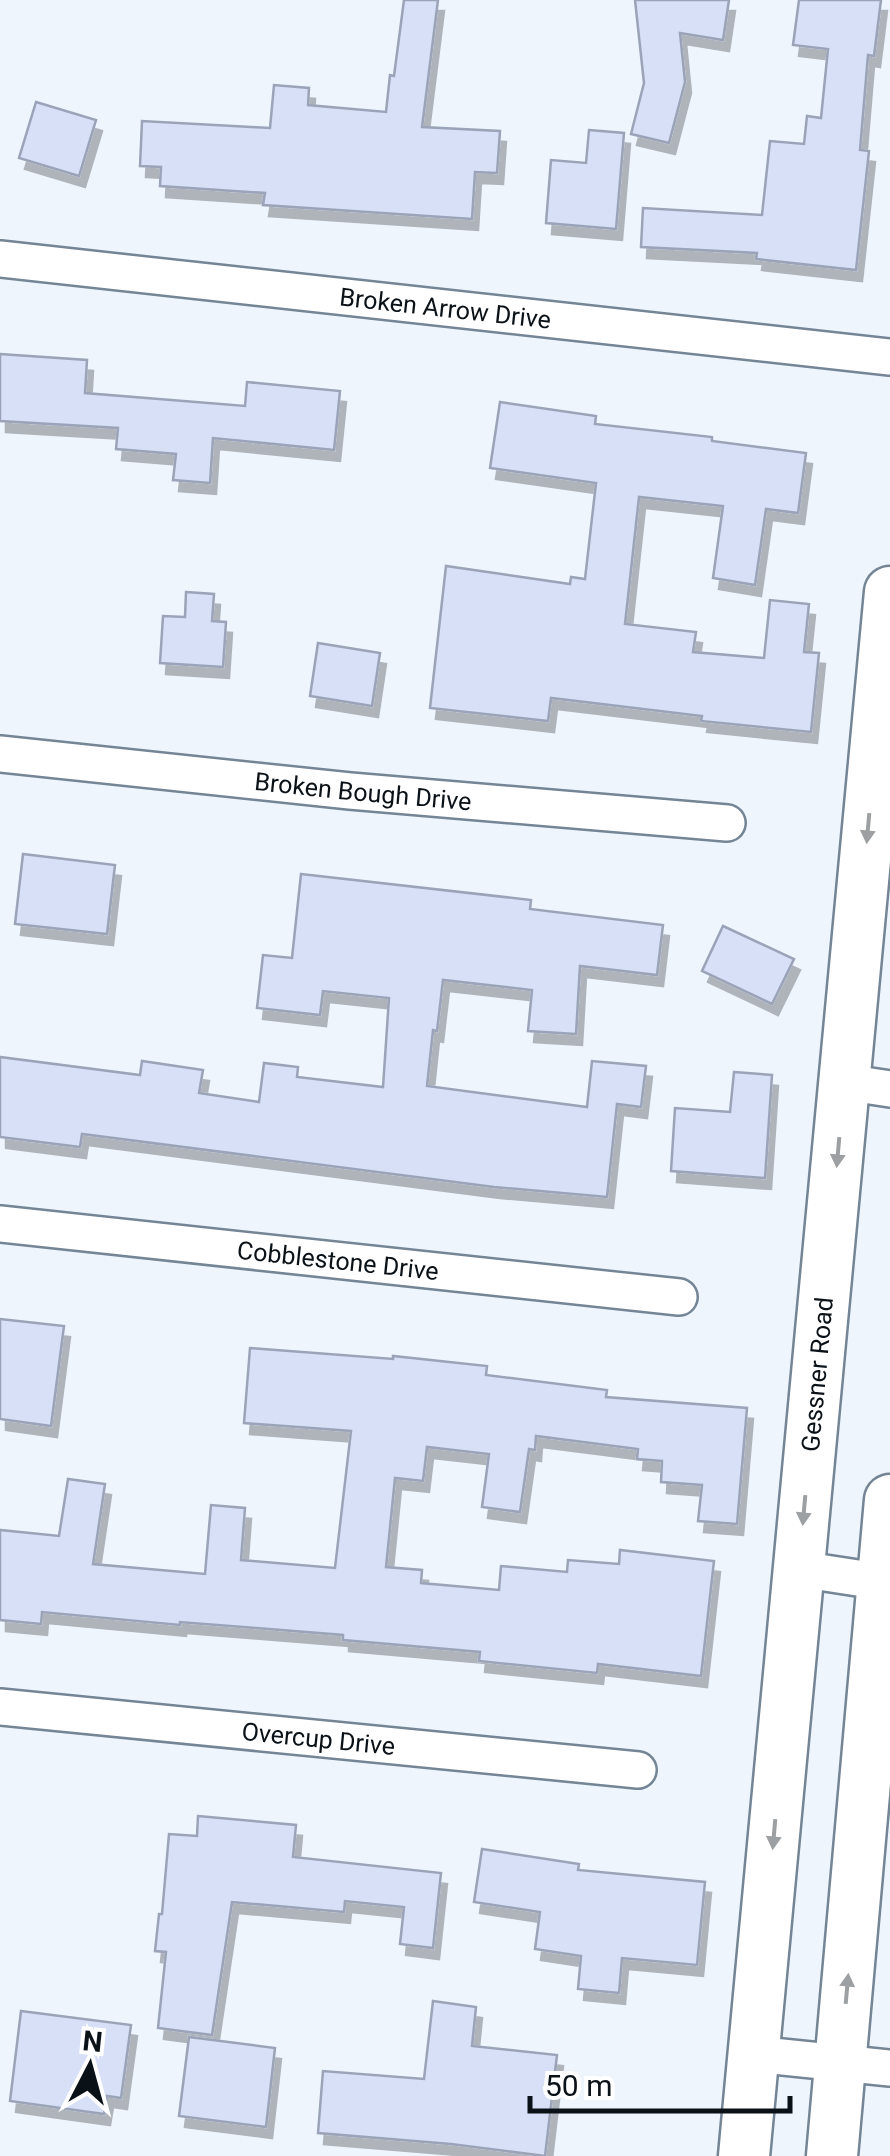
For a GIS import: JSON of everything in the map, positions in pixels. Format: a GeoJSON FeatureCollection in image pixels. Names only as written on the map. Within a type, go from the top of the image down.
{"type":"FeatureCollection","features":[{"type":"Feature","properties":{"kind":"main road","name":"Gessner Road"},"geometry":{"type":"LineString","coordinates":[[744,2156],[799,1570],[867,1086],[889,612]]}},
{"type":"Feature","properties":{"kind":"main road"},"geometry":{"type":"LineString","coordinates":[[832,2156],[886,1582],[890,1500]]}},
{"type":"Feature","properties":{"kind":"street","name":"Broken Arrow Drive"},"geometry":{"type":"LineString","coordinates":[[0,259],[890,357]]}},
{"type":"Feature","properties":{"kind":"street","name":"Broken Bough Drive"},"geometry":{"type":"LineString","coordinates":[[0,754],[350,791],[728,823]]}},
{"type":"Feature","properties":{"kind":"street","name":"Cobblestone Drive"},"geometry":{"type":"LineString","coordinates":[[0,1224],[678,1297]]}},
{"type":"Feature","properties":{"kind":"street"},"geometry":{"type":"LineString","coordinates":[[799,1570],[886,1582]]}},
{"type":"Feature","properties":{"kind":"street","name":"Overcup Drive"},"geometry":{"type":"LineString","coordinates":[[0,1707],[638,1770]]}},
{"type":"Feature","properties":{"kind":"street"},"geometry":{"type":"LineString","coordinates":[[753,2054],[890,2068]]}},
{"type":"Feature","properties":{"kind":"building"},"geometry":{"type":"Polygon","coordinates":[[[404,0],[438,0],[422,127],[500,131],[497,173],[475,172],[472,219],[263,205],[265,193],[160,186],[161,167],[140,166],[142,121],[270,128],[274,85],[309,88],[308,105],[386,112],[404,0]]]}},
{"type":"Feature","properties":{"kind":"building"},"geometry":{"type":"Polygon","coordinates":[[[635,0],[729,0],[723,40],[680,33],[685,82],[669,143],[631,134],[644,83],[635,0]]]}},
{"type":"Feature","properties":{"kind":"building"},"geometry":{"type":"Polygon","coordinates":[[[799,0],[881,0],[874,56],[868,55],[860,150],[869,151],[856,270],[756,259],[757,253],[641,247],[643,208],[762,215],[770,141],[804,144],[807,116],[821,118],[828,49],[793,45],[799,0]]]}},
{"type":"Feature","properties":{"kind":"building"},"geometry":{"type":"Polygon","coordinates":[[[36,102],[96,120],[79,176],[19,158],[36,102]]]}},
{"type":"Feature","properties":{"kind":"building"},"geometry":{"type":"Polygon","coordinates":[[[589,130],[624,133],[616,229],[546,223],[551,160],[586,163],[589,130]]]}},
{"type":"Feature","properties":{"kind":"building"},"geometry":{"type":"Polygon","coordinates":[[[0,354],[87,360],[85,393],[245,406],[247,382],[340,391],[334,450],[213,438],[210,483],[173,480],[176,454],[116,449],[118,428],[0,421],[0,354]]]}},
{"type":"Feature","properties":{"kind":"building"},"geometry":{"type":"Polygon","coordinates":[[[500,402],[596,416],[595,424],[712,437],[712,441],[806,453],[798,513],[766,509],[755,585],[713,578],[723,506],[639,497],[625,624],[696,632],[693,652],[764,658],[770,600],[809,604],[804,652],[819,653],[811,732],[701,721],[702,716],[551,698],[548,721],[430,708],[446,566],[570,584],[571,577],[585,579],[596,483],[490,468],[500,402]]]}},
{"type":"Feature","properties":{"kind":"building"},"geometry":{"type":"Polygon","coordinates":[[[186,592],[214,594],[212,621],[226,622],[223,667],[160,663],[163,616],[185,617],[186,592]]]}},
{"type":"Feature","properties":{"kind":"building"},"geometry":{"type":"Polygon","coordinates":[[[318,643],[380,653],[372,706],[310,696],[318,643]]]}},
{"type":"Feature","properties":{"kind":"building"},"geometry":{"type":"Polygon","coordinates":[[[23,854],[115,865],[107,934],[15,924],[23,854]]]}},
{"type":"Feature","properties":{"kind":"building"},"geometry":{"type":"Polygon","coordinates":[[[301,874],[531,900],[530,909],[663,925],[657,975],[580,966],[576,1034],[528,1031],[532,990],[443,980],[427,1086],[587,1107],[592,1061],[646,1066],[641,1107],[617,1104],[607,1197],[494,1187],[82,1134],[80,1147],[0,1137],[0,1057],[140,1075],[142,1061],[203,1070],[199,1093],[259,1102],[264,1063],[298,1067],[297,1077],[383,1087],[389,998],[323,991],[320,1015],[257,1008],[263,955],[292,958],[301,874]]]}},
{"type":"Feature","properties":{"kind":"building"},"geometry":{"type":"Polygon","coordinates":[[[723,926],[794,959],[772,1004],[702,971],[723,926]]]}},
{"type":"Feature","properties":{"kind":"building"},"geometry":{"type":"Polygon","coordinates":[[[734,1072],[772,1075],[765,1178],[671,1171],[675,1108],[730,1112],[734,1072]]]}},
{"type":"Feature","properties":{"kind":"building"},"geometry":{"type":"Polygon","coordinates":[[[0,1319],[64,1326],[51,1426],[0,1419],[0,1319]]]}},
{"type":"Feature","properties":{"kind":"building"},"geometry":{"type":"Polygon","coordinates":[[[250,1348],[487,1366],[486,1375],[607,1390],[606,1397],[747,1408],[737,1524],[698,1521],[702,1485],[661,1482],[662,1461],[637,1459],[638,1449],[536,1436],[535,1450],[529,1449],[520,1512],[482,1507],[489,1454],[427,1447],[423,1481],[395,1478],[386,1567],[422,1570],[421,1583],[499,1590],[501,1566],[567,1572],[568,1560],[619,1564],[620,1550],[714,1561],[701,1676],[598,1664],[597,1673],[479,1661],[480,1652],[343,1640],[343,1635],[42,1612],[41,1624],[0,1620],[0,1530],[59,1536],[68,1479],[105,1484],[93,1564],[205,1574],[211,1505],[245,1508],[241,1560],[335,1568],[351,1431],[244,1423],[250,1348]]]}},
{"type":"Feature","properties":{"kind":"building"},"geometry":{"type":"Polygon","coordinates":[[[198,1816],[296,1825],[293,1857],[441,1873],[433,1948],[400,1944],[404,1907],[345,1901],[344,1912],[232,1902],[212,2035],[158,2028],[166,1952],[155,1951],[169,1834],[197,1836],[198,1816]]]}},
{"type":"Feature","properties":{"kind":"building"},"geometry":{"type":"Polygon","coordinates":[[[482,1849],[579,1864],[578,1870],[705,1882],[697,1965],[622,1958],[619,1993],[578,1989],[581,1956],[535,1949],[540,1912],[474,1902],[482,1849]]]}},
{"type":"Feature","properties":{"kind":"building"},"geometry":{"type":"Polygon","coordinates":[[[433,2001],[476,2007],[472,2046],[557,2055],[545,2156],[318,2133],[323,2071],[424,2079],[433,2001]]]}},
{"type":"Feature","properties":{"kind":"building"},"geometry":{"type":"Polygon","coordinates":[[[21,2011],[131,2025],[121,2098],[107,2096],[104,2114],[10,2101],[21,2011]]]}},
{"type":"Feature","properties":{"kind":"building"},"geometry":{"type":"Polygon","coordinates":[[[189,2037],[275,2048],[266,2127],[179,2116],[189,2037]]]}}]}
